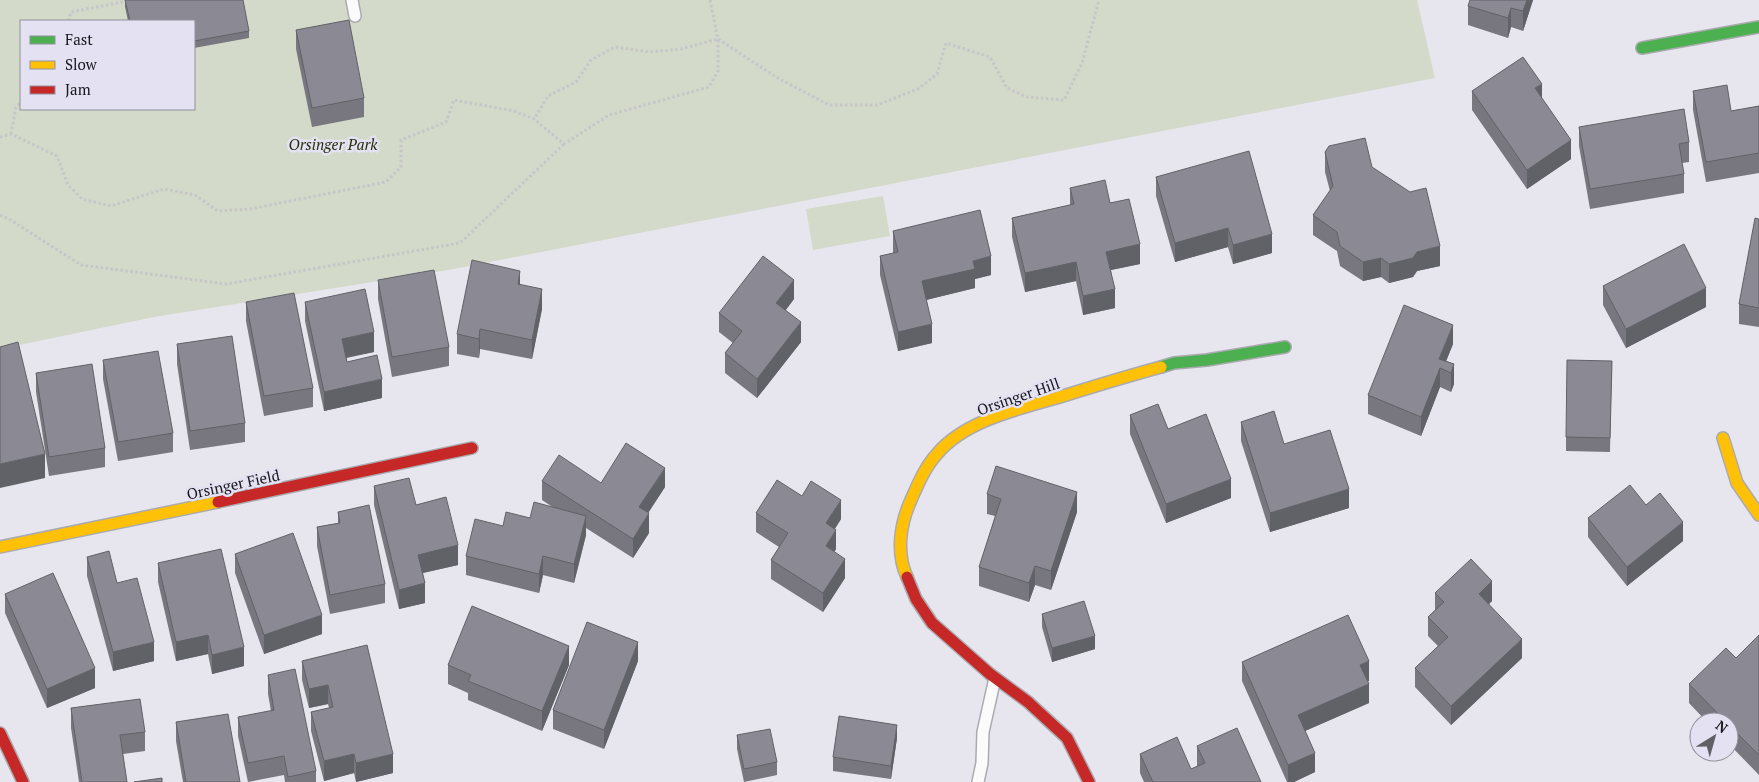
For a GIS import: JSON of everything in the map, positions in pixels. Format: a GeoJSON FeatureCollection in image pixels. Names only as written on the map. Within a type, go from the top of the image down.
{"type":"FeatureCollection","features":[{"type":"Feature","properties":{"kind":"street"},"geometry":{"type":"LineString","coordinates":[[1642,48],[1759,26]]}},
{"type":"Feature","properties":{"kind":"street","name":"Orsinger Hill"},"geometry":{"type":"LineString","coordinates":[[1089,782],[1067,738],[1028,702],[996,678],[932,623],[916,598],[903,569],[900,532],[909,504],[922,476],[938,453],[961,433],[1006,413],[1174,363],[1207,360],[1285,347]]}},
{"type":"Feature","properties":{"kind":"street"},"geometry":{"type":"LineString","coordinates":[[1723,438],[1737,483],[1759,515]]}},
{"type":"Feature","properties":{"kind":"street","name":"Orsinger Field"},"geometry":{"type":"LineString","coordinates":[[0,546],[144,518],[472,448]]}},
{"type":"Feature","properties":{"kind":"street"},"geometry":{"type":"LineString","coordinates":[[0,733],[23,782]]}},
{"type":"Feature","properties":{"kind":"lane"},"geometry":{"type":"LineString","coordinates":[[352,0],[355,16]]}},
{"type":"Feature","properties":{"kind":"lane"},"geometry":{"type":"LineString","coordinates":[[978,782],[982,763],[983,732],[996,678]]}},
{"type":"Feature","properties":{"kind":"path"},"geometry":{"type":"LineString","coordinates":[[68,20],[71,12],[133,0]]}},
{"type":"Feature","properties":{"kind":"path"},"geometry":{"type":"LineString","coordinates":[[0,215],[81,265],[226,284],[460,243],[564,144],[609,115],[709,87],[718,71],[718,39],[710,0]]}},
{"type":"Feature","properties":{"kind":"path"},"geometry":{"type":"LineString","coordinates":[[534,119],[548,96],[576,82],[591,60],[615,47],[650,52],[681,49],[718,39],[776,77],[829,105],[877,105],[918,89],[937,74],[946,43],[990,57],[1007,88],[1026,97],[1064,100],[1082,63],[1099,0]]}},
{"type":"Feature","properties":{"kind":"path"},"geometry":{"type":"LineString","coordinates":[[0,137],[11,134],[57,156],[68,185],[82,199],[111,206],[164,190],[194,195],[218,211],[250,209],[386,182],[401,167],[401,140],[446,122],[454,100],[514,112],[534,119],[564,144]]}},
{"type":"Feature","properties":{"kind":"path"},"geometry":{"type":"LineString","coordinates":[[11,134],[16,107],[20,103]]}},
{"type":"Feature","properties":{"kind":"green space","name":"Orsinger Park"},"geometry":{"type":"Polygon","coordinates":[[[0,0],[1417,0],[1435,78],[454,269],[154,317],[0,349],[0,0]]]}},
{"type":"Feature","properties":{"kind":"green space"},"geometry":{"type":"Polygon","coordinates":[[[883,196],[890,236],[813,250],[806,209],[883,196]]]}},
{"type":"Feature","properties":{"kind":"building"},"geometry":{"type":"Polygon","coordinates":[[[125,0],[243,0],[249,31],[195,41],[195,20],[130,20],[125,0]]]}},
{"type":"Feature","properties":{"kind":"building"},"geometry":{"type":"Polygon","coordinates":[[[1470,0],[1527,0],[1523,11],[1511,8],[1508,18],[1468,6],[1470,0]]]}},
{"type":"Feature","properties":{"kind":"building"},"geometry":{"type":"Polygon","coordinates":[[[349,20],[364,98],[312,108],[296,30],[349,20]]]}},
{"type":"Feature","properties":{"kind":"building"},"geometry":{"type":"Polygon","coordinates":[[[1523,57],[1542,84],[1535,88],[1571,140],[1527,170],[1472,91],[1523,57]]]}},
{"type":"Feature","properties":{"kind":"building"},"geometry":{"type":"Polygon","coordinates":[[[1727,85],[1731,111],[1759,106],[1759,153],[1706,162],[1693,91],[1727,85]]]}},
{"type":"Feature","properties":{"kind":"building"},"geometry":{"type":"Polygon","coordinates":[[[1684,109],[1689,142],[1679,144],[1684,174],[1590,189],[1579,127],[1684,109]]]}},
{"type":"Feature","properties":{"kind":"building"},"geometry":{"type":"Polygon","coordinates":[[[1365,138],[1372,167],[1410,192],[1426,188],[1440,246],[1417,252],[1413,258],[1389,264],[1381,258],[1363,262],[1340,246],[1337,232],[1313,215],[1333,186],[1325,152],[1329,146],[1365,138]]]}},
{"type":"Feature","properties":{"kind":"building"},"geometry":{"type":"Polygon","coordinates":[[[1249,151],[1272,234],[1233,245],[1228,228],[1175,243],[1156,177],[1249,151]]]}},
{"type":"Feature","properties":{"kind":"building"},"geometry":{"type":"Polygon","coordinates":[[[1105,180],[1110,203],[1129,199],[1140,244],[1106,252],[1115,289],[1083,296],[1076,262],[1025,273],[1012,218],[1074,204],[1070,188],[1105,180]]]}},
{"type":"Feature","properties":{"kind":"building"},"geometry":{"type":"Polygon","coordinates":[[[980,210],[991,256],[973,261],[975,269],[922,281],[932,324],[898,332],[880,256],[898,252],[893,231],[980,210]]]}},
{"type":"Feature","properties":{"kind":"building"},"geometry":{"type":"Polygon","coordinates":[[[1755,218],[1759,219],[1759,308],[1739,304],[1755,218]]]}},
{"type":"Feature","properties":{"kind":"building"},"geometry":{"type":"Polygon","coordinates":[[[1684,244],[1706,288],[1626,329],[1603,286],[1684,244]]]}},
{"type":"Feature","properties":{"kind":"building"},"geometry":{"type":"Polygon","coordinates":[[[763,256],[794,280],[776,303],[801,322],[757,379],[725,353],[742,331],[719,313],[763,256]]]}},
{"type":"Feature","properties":{"kind":"building"},"geometry":{"type":"Polygon","coordinates":[[[472,260],[520,271],[518,284],[542,289],[532,340],[480,329],[479,339],[457,334],[472,260]]]}},
{"type":"Feature","properties":{"kind":"building"},"geometry":{"type":"Polygon","coordinates":[[[434,270],[449,347],[392,357],[378,280],[434,270]]]}},
{"type":"Feature","properties":{"kind":"building"},"geometry":{"type":"Polygon","coordinates":[[[365,289],[374,332],[342,339],[347,362],[377,355],[382,379],[324,392],[305,302],[365,289]]]}},
{"type":"Feature","properties":{"kind":"building"},"geometry":{"type":"Polygon","coordinates":[[[294,293],[313,388],[264,396],[246,302],[294,293]]]}},
{"type":"Feature","properties":{"kind":"building"},"geometry":{"type":"Polygon","coordinates":[[[1404,305],[1453,325],[1439,359],[1454,364],[1451,373],[1440,368],[1421,417],[1368,395],[1404,305]]]}},
{"type":"Feature","properties":{"kind":"building"},"geometry":{"type":"Polygon","coordinates":[[[232,336],[245,423],[190,431],[177,344],[232,336]]]}},
{"type":"Feature","properties":{"kind":"building"},"geometry":{"type":"Polygon","coordinates":[[[18,342],[45,454],[0,464],[0,347],[18,342]]]}},
{"type":"Feature","properties":{"kind":"building"},"geometry":{"type":"Polygon","coordinates":[[[158,351],[173,433],[118,442],[103,360],[158,351]]]}},
{"type":"Feature","properties":{"kind":"building"},"geometry":{"type":"Polygon","coordinates":[[[1567,360],[1612,361],[1610,438],[1566,437],[1567,360]]]}},
{"type":"Feature","properties":{"kind":"building"},"geometry":{"type":"Polygon","coordinates":[[[92,364],[105,448],[49,457],[36,373],[92,364]]]}},
{"type":"Feature","properties":{"kind":"building"},"geometry":{"type":"Polygon","coordinates":[[[1158,404],[1168,429],[1206,414],[1231,479],[1166,504],[1130,415],[1158,404]]]}},
{"type":"Feature","properties":{"kind":"building"},"geometry":{"type":"Polygon","coordinates":[[[1274,411],[1284,444],[1330,430],[1349,489],[1270,513],[1241,422],[1274,411]]]}},
{"type":"Feature","properties":{"kind":"building"},"geometry":{"type":"Polygon","coordinates":[[[626,443],[665,468],[639,507],[649,513],[633,539],[542,481],[559,455],[601,483],[626,443]]]}},
{"type":"Feature","properties":{"kind":"building"},"geometry":{"type":"Polygon","coordinates":[[[996,466],[1077,492],[1051,571],[1035,566],[1029,583],[979,567],[1001,499],[987,494],[996,466]]]}},
{"type":"Feature","properties":{"kind":"building"},"geometry":{"type":"Polygon","coordinates":[[[409,478],[416,505],[446,497],[458,545],[418,555],[425,583],[399,590],[374,486],[409,478]]]}},
{"type":"Feature","properties":{"kind":"building"},"geometry":{"type":"Polygon","coordinates":[[[777,480],[802,496],[811,481],[841,500],[826,523],[836,530],[826,546],[845,559],[823,593],[771,560],[788,533],[756,513],[777,480]]]}},
{"type":"Feature","properties":{"kind":"building"},"geometry":{"type":"Polygon","coordinates":[[[1630,485],[1646,505],[1660,493],[1683,522],[1627,567],[1588,518],[1630,485]]]}},
{"type":"Feature","properties":{"kind":"building"},"geometry":{"type":"Polygon","coordinates":[[[534,502],[586,516],[574,564],[543,556],[539,574],[466,556],[475,519],[503,526],[506,512],[530,518],[534,502]]]}},
{"type":"Feature","properties":{"kind":"building"},"geometry":{"type":"Polygon","coordinates":[[[369,505],[385,584],[330,595],[317,527],[340,523],[338,512],[369,505]]]}},
{"type":"Feature","properties":{"kind":"building"},"geometry":{"type":"Polygon","coordinates":[[[293,533],[322,615],[264,635],[235,554],[293,533]]]}},
{"type":"Feature","properties":{"kind":"building"},"geometry":{"type":"Polygon","coordinates":[[[221,549],[244,647],[212,655],[208,635],[176,642],[158,563],[221,549]]]}},
{"type":"Feature","properties":{"kind":"building"},"geometry":{"type":"Polygon","coordinates":[[[109,551],[117,583],[137,578],[154,642],[113,652],[87,557],[109,551]]]}},
{"type":"Feature","properties":{"kind":"building"},"geometry":{"type":"Polygon","coordinates":[[[1471,559],[1492,581],[1479,594],[1522,639],[1451,706],[1415,668],[1448,637],[1428,617],[1444,602],[1435,593],[1471,559]]]}},
{"type":"Feature","properties":{"kind":"building"},"geometry":{"type":"Polygon","coordinates":[[[53,573],[95,668],[47,689],[5,594],[53,573]]]}},
{"type":"Feature","properties":{"kind":"building"},"geometry":{"type":"Polygon","coordinates":[[[1084,601],[1095,636],[1052,648],[1042,614],[1084,601]]]}},
{"type":"Feature","properties":{"kind":"building"},"geometry":{"type":"Polygon","coordinates":[[[472,606],[569,646],[542,711],[468,681],[471,675],[448,665],[472,606]]]}},
{"type":"Feature","properties":{"kind":"building"},"geometry":{"type":"Polygon","coordinates":[[[1348,615],[1369,661],[1360,665],[1369,684],[1298,715],[1315,753],[1288,765],[1242,662],[1348,615]]]}},
{"type":"Feature","properties":{"kind":"building"},"geometry":{"type":"Polygon","coordinates":[[[587,622],[638,642],[604,730],[553,710],[587,622]]]}},
{"type":"Feature","properties":{"kind":"building"},"geometry":{"type":"Polygon","coordinates":[[[1759,635],[1759,755],[1739,735],[1739,712],[1716,712],[1689,684],[1726,648],[1736,658],[1759,635]]]}},
{"type":"Feature","properties":{"kind":"building"},"geometry":{"type":"Polygon","coordinates":[[[367,645],[393,754],[356,763],[354,754],[324,761],[311,712],[333,707],[328,685],[309,689],[302,661],[367,645]]]}},
{"type":"Feature","properties":{"kind":"building"},"geometry":{"type":"Polygon","coordinates":[[[295,669],[316,771],[288,777],[284,756],[248,763],[238,717],[274,710],[268,675],[295,669]]]}},
{"type":"Feature","properties":{"kind":"building"},"geometry":{"type":"Polygon","coordinates":[[[140,699],[145,732],[120,735],[127,782],[82,782],[71,708],[140,699]]]}},
{"type":"Feature","properties":{"kind":"building"},"geometry":{"type":"Polygon","coordinates":[[[228,714],[240,782],[186,782],[176,722],[228,714]]]}},
{"type":"Feature","properties":{"kind":"building"},"geometry":{"type":"Polygon","coordinates":[[[839,716],[897,725],[891,766],[833,757],[839,716]]]}},
{"type":"Feature","properties":{"kind":"building"},"geometry":{"type":"Polygon","coordinates":[[[1237,728],[1261,782],[1153,782],[1140,754],[1177,737],[1191,769],[1205,763],[1197,746],[1237,728]]]}},
{"type":"Feature","properties":{"kind":"building"},"geometry":{"type":"Polygon","coordinates":[[[770,729],[777,762],[744,769],[737,735],[770,729]]]}},
{"type":"Feature","properties":{"kind":"building"},"geometry":{"type":"Polygon","coordinates":[[[162,778],[162,782],[134,782],[162,778]]]}},
{"type":"Feature","properties":{"kind":"traffic: fast"},"geometry":{"type":"LineString","coordinates":[[1642,48],[1759,27]]}},
{"type":"Feature","properties":{"kind":"traffic: fast"},"geometry":{"type":"LineString","coordinates":[[1161,367],[1174,363],[1207,360],[1285,347]]}},
{"type":"Feature","properties":{"kind":"traffic: slow"},"geometry":{"type":"LineString","coordinates":[[907,577],[901,558],[902,529],[907,509],[925,470],[949,442],[963,432],[995,417],[1161,367]]}},
{"type":"Feature","properties":{"kind":"traffic: slow"},"geometry":{"type":"LineString","coordinates":[[1723,438],[1737,483],[1759,515]]}},
{"type":"Feature","properties":{"kind":"traffic: slow"},"geometry":{"type":"LineString","coordinates":[[0,547],[218,502]]}},
{"type":"Feature","properties":{"kind":"traffic: jam"},"geometry":{"type":"LineString","coordinates":[[218,502],[472,448]]}},
{"type":"Feature","properties":{"kind":"traffic: jam"},"geometry":{"type":"LineString","coordinates":[[907,577],[916,599],[932,623],[990,674],[1028,702],[1067,738],[1089,782]]}},
{"type":"Feature","properties":{"kind":"traffic: jam"},"geometry":{"type":"LineString","coordinates":[[0,733],[23,782]]}}]}
